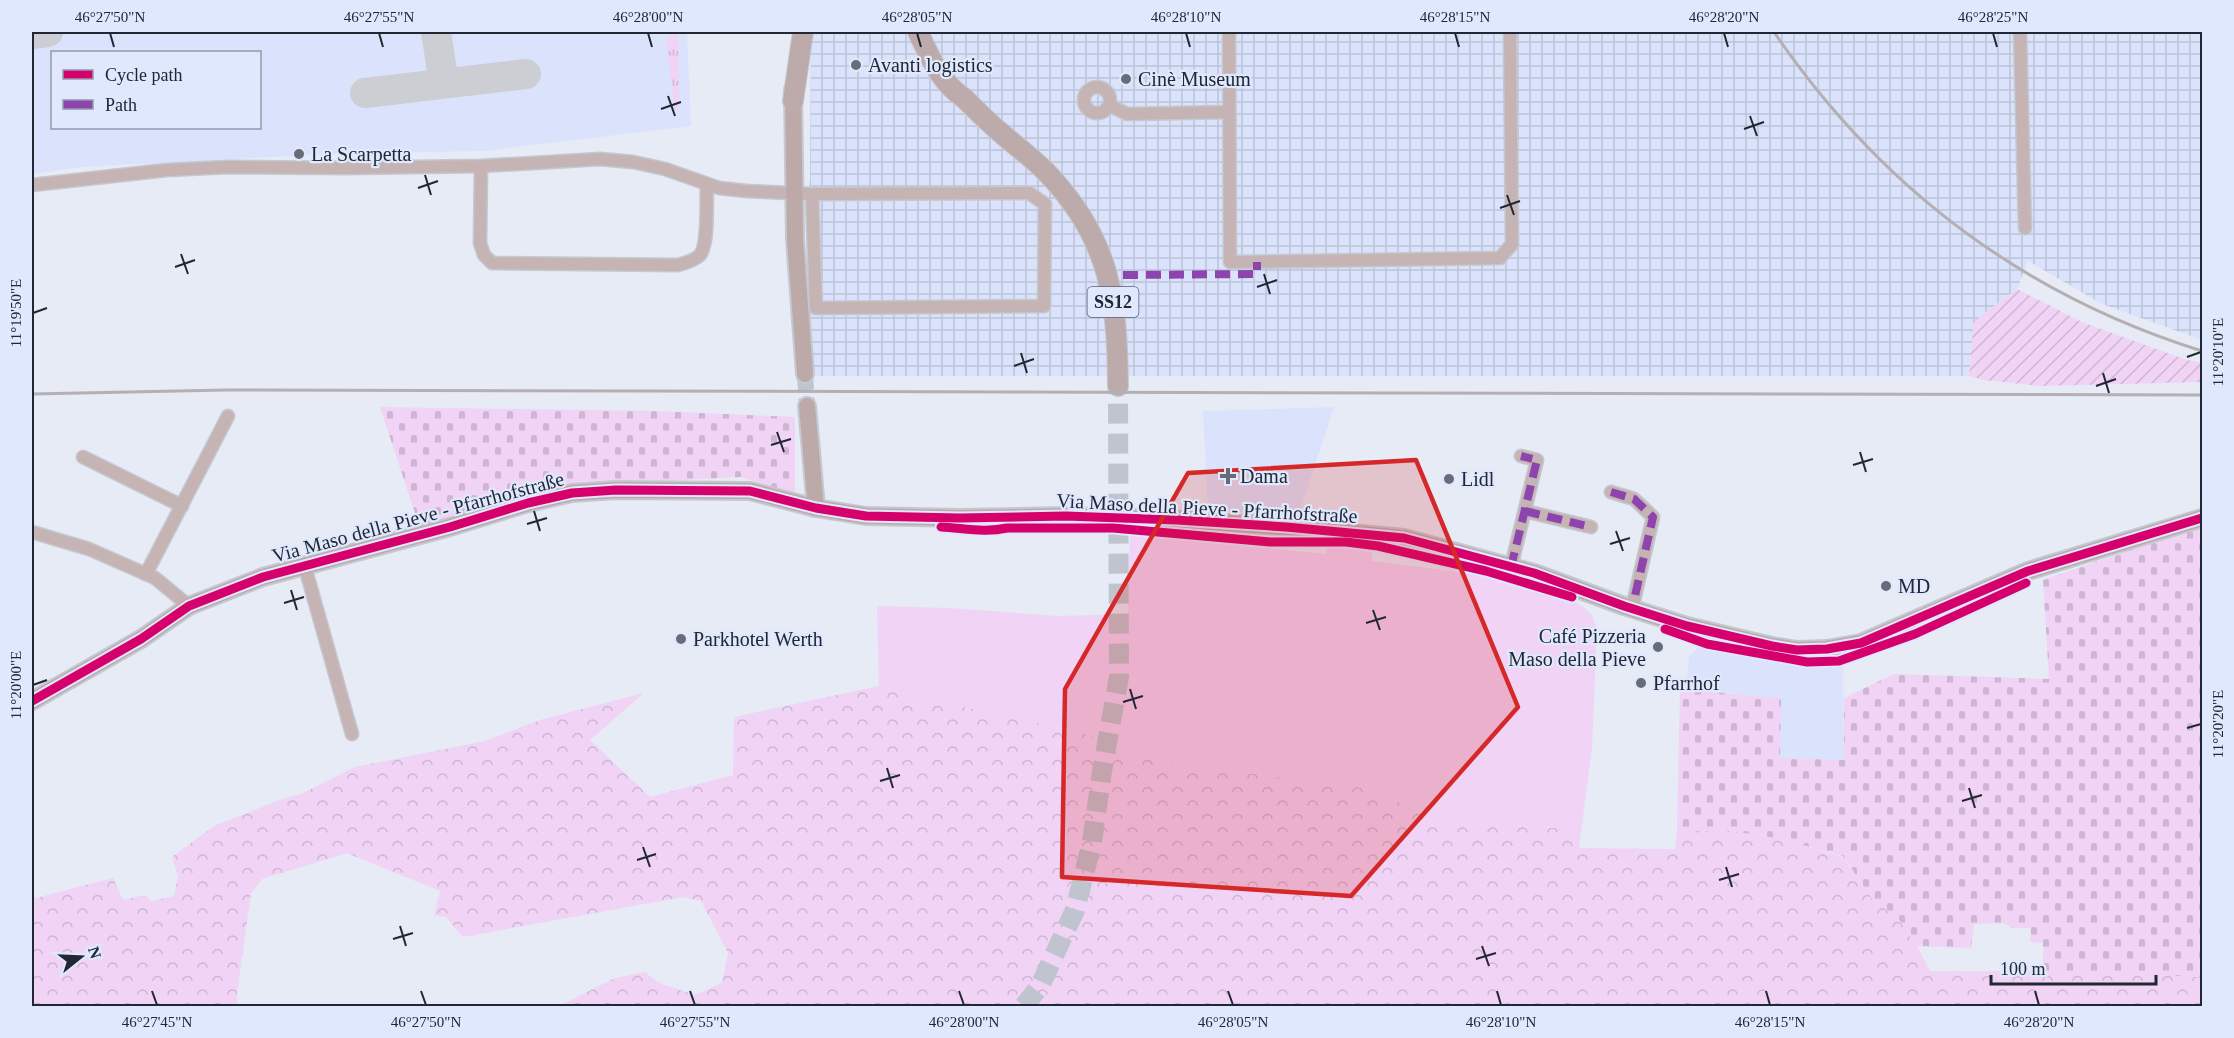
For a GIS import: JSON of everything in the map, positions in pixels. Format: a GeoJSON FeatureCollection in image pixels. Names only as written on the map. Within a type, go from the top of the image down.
{"type":"FeatureCollection","features":[{"type":"Feature","properties":{"kind":"main road"},"geometry":{"type":"LineString","coordinates":[[793,101],[803,32]]}},
{"type":"Feature","properties":{"kind":"main road","name":"SS12"},"geometry":{"type":"LineString","coordinates":[[926,34],[937,72],[953,91],[964,98],[1048,173],[1086,223],[1103,258],[1113,295],[1117,334],[1118,386]]}},
{"type":"Feature","properties":{"kind":"main road","name":"SS12"},"geometry":{"type":"LineString","coordinates":[[926,34],[941,65],[964,98]]}},
{"type":"Feature","properties":{"kind":"street"},"geometry":{"type":"LineString","coordinates":[[794,32],[794,194],[797,287],[805,374]]}},
{"type":"Feature","properties":{"kind":"street"},"geometry":{"type":"LineString","coordinates":[[1229,32],[1230,262],[1500,258],[1512,244],[1510,32]]}},
{"type":"Feature","properties":{"kind":"street"},"geometry":{"type":"LineString","coordinates":[[2020,32],[2025,228]]}},
{"type":"Feature","properties":{"kind":"street"},"geometry":{"type":"LineString","coordinates":[[1109,105],[1127,114],[1229,112]]}},
{"type":"Feature","properties":{"kind":"street"},"geometry":{"type":"LineString","coordinates":[[32,184],[167,170],[228,167],[481,166],[600,159],[633,162],[665,169],[719,188],[746,191],[794,194],[1029,193],[1045,204],[1044,306],[816,308],[812,194]]}},
{"type":"Feature","properties":{"kind":"street"},"geometry":{"type":"LineString","coordinates":[[481,166],[480,243],[484,255],[492,263],[678,265],[691,262],[701,255],[705,241],[706,184]]}},
{"type":"Feature","properties":{"kind":"street"},"geometry":{"type":"LineString","coordinates":[[807,406],[816,508]]}},
{"type":"Feature","properties":{"kind":"street"},"geometry":{"type":"LineString","coordinates":[[146,574],[228,416]]}},
{"type":"Feature","properties":{"kind":"street"},"geometry":{"type":"LineString","coordinates":[[1511,567],[1537,460],[1521,456]]}},
{"type":"Feature","properties":{"kind":"street"},"geometry":{"type":"LineString","coordinates":[[83,457],[182,506]]}},
{"type":"Feature","properties":{"kind":"street","name":"Via Maso della Pieve - Pfarrhofstraße"},"geometry":{"type":"LineString","coordinates":[[32,701],[141,639],[189,606],[263,577],[528,503],[576,493],[616,490],[750,491],[816,508],[866,516],[1177,520],[1404,538],[1511,567],[1687,626],[1797,650],[1851,646],[2028,571],[2202,518]]}},
{"type":"Feature","properties":{"kind":"street"},"geometry":{"type":"LineString","coordinates":[[1611,492],[1634,499],[1653,517],[1632,609]]}},
{"type":"Feature","properties":{"kind":"street"},"geometry":{"type":"LineString","coordinates":[[1525,511],[1591,527]]}},
{"type":"Feature","properties":{"kind":"street"},"geometry":{"type":"LineString","coordinates":[[32,532],[88,549],[155,578],[189,606]]}},
{"type":"Feature","properties":{"kind":"street"},"geometry":{"type":"LineString","coordinates":[[305,567],[352,734]]}},
{"type":"Feature","properties":{"kind":"highlighted area"},"geometry":{"type":"Polygon","coordinates":[[[1416,460],[1518,707],[1351,896],[1062,877],[1065,689],[1188,473],[1416,460]]]}},
{"type":"Feature","properties":{"kind":"shaded area"},"geometry":{"type":"Polygon","coordinates":[[[32,32],[687,32],[691,126],[484,151],[353,153],[82,167],[32,174],[32,32]]]}},
{"type":"Feature","properties":{"kind":"shaded area"},"geometry":{"type":"Polygon","coordinates":[[[811,32],[2202,32],[2202,340],[2102,304],[2028,261],[2017,289],[1974,321],[1969,376],[814,376],[807,283],[806,212],[810,180],[811,32]]]}},
{"type":"Feature","properties":{"kind":"shaded area"},"geometry":{"type":"Polygon","coordinates":[[[1334,407],[1298,517],[1208,509],[1203,411],[1334,407]]]}},
{"type":"Feature","properties":{"kind":"shaded area"},"geometry":{"type":"Polygon","coordinates":[[[1699,646],[1799,667],[1843,667],[1844,760],[1779,758],[1780,698],[1686,689],[1689,657],[1699,646]]]}},
{"type":"Feature","properties":{"kind":"green space"},"geometry":{"type":"Polygon","coordinates":[[[671,32],[678,32],[679,110],[675,110],[666,40],[671,32]]]}},
{"type":"Feature","properties":{"kind":"green space"},"geometry":{"type":"Polygon","coordinates":[[[2017,289],[2084,323],[2187,360],[2202,363],[2202,382],[2040,386],[1984,380],[1969,376],[1974,321],[2017,289]]]}},
{"type":"Feature","properties":{"kind":"green space"},"geometry":{"type":"Polygon","coordinates":[[[380,407],[656,411],[795,417],[795,494],[741,477],[599,484],[421,531],[380,407]]]}},
{"type":"Feature","properties":{"kind":"green space"},"geometry":{"type":"Polygon","coordinates":[[[2202,525],[2202,977],[2043,971],[2043,943],[2030,942],[2031,928],[2012,928],[2004,923],[1974,924],[1971,948],[1917,946],[1898,918],[1873,900],[1843,856],[1781,839],[1719,829],[1690,833],[1677,832],[1680,689],[1781,698],[1780,758],[1844,760],[1844,698],[1894,674],[2049,679],[2043,580],[2202,525]]]}},
{"type":"Feature","properties":{"kind":"green space"},"geometry":{"type":"Polygon","coordinates":[[[1130,535],[1326,554],[1328,544],[1372,549],[1372,561],[1520,583],[1574,601],[1590,613],[1597,630],[1592,747],[1579,848],[1556,828],[1453,822],[1355,786],[1158,762],[1075,730],[910,696],[879,686],[877,606],[949,608],[1057,616],[1128,614],[1130,535]]]}},
{"type":"Feature","properties":{"kind":"green space"},"geometry":{"type":"Polygon","coordinates":[[[879,686],[910,696],[1075,730],[1158,762],[1355,786],[1453,822],[1556,828],[1579,848],[1675,849],[1677,832],[1690,833],[1719,829],[1781,839],[1843,857],[1873,900],[1898,918],[1930,971],[2043,971],[2202,977],[2202,1006],[559,1006],[615,978],[645,972],[659,983],[695,995],[722,983],[728,953],[701,901],[683,897],[463,937],[446,917],[434,916],[440,891],[347,853],[262,879],[251,893],[237,1006],[32,1006],[32,899],[113,878],[123,900],[145,895],[151,901],[174,896],[178,877],[172,857],[214,826],[301,794],[355,767],[485,741],[540,720],[644,693],[590,740],[650,797],[733,775],[734,717],[879,686]]]}},
{"type":"Feature","properties":{"kind":"taxiway"},"geometry":{"type":"LineString","coordinates":[[32,34],[48,32]]}},
{"type":"Feature","properties":{"kind":"taxiway"},"geometry":{"type":"LineString","coordinates":[[436,32],[444,83]]}},
{"type":"Feature","properties":{"kind":"taxiway"},"geometry":{"type":"LineString","coordinates":[[365,93],[526,74]]}},
{"type":"Feature","properties":{"kind":"tunnel"},"geometry":{"type":"LineString","coordinates":[[805,374],[807,406]]}},
{"type":"Feature","properties":{"kind":"tunnel"},"geometry":{"type":"LineString","coordinates":[[1024,1006],[1040,986],[1075,910],[1092,842],[1119,677],[1118,386]]}},
{"type":"Feature","properties":{"kind":"railway"},"geometry":{"type":"LineString","coordinates":[[1774,32],[1815,88],[1860,139],[1909,186],[1961,229],[2016,266],[2075,299],[2137,328],[2202,351]]}},
{"type":"Feature","properties":{"kind":"railway"},"geometry":{"type":"LineString","coordinates":[[32,394],[226,390],[2202,395]]}},
{"type":"Feature","properties":{"kind":"marked path"},"geometry":{"type":"LineString","coordinates":[[1123,275],[1257,274],[1257,262]]}},
{"type":"Feature","properties":{"kind":"marked path"},"geometry":{"type":"LineString","coordinates":[[1511,567],[1537,460],[1521,456]]}},
{"type":"Feature","properties":{"kind":"marked path"},"geometry":{"type":"LineString","coordinates":[[1611,492],[1634,499],[1653,517],[1632,609]]}},
{"type":"Feature","properties":{"kind":"marked path"},"geometry":{"type":"LineString","coordinates":[[1525,511],[1591,527]]}},
{"type":"Feature","properties":{"kind":"cycle path"},"geometry":{"type":"LineString","coordinates":[[32,701],[141,639],[189,606],[263,577],[450,527],[528,503],[572,493],[616,490],[750,491],[816,508],[866,516],[960,518],[1066,516],[1177,520],[1404,538],[1534,573],[1687,626],[1797,650],[1827,649],[1861,643],[2028,571],[2202,518]]}},
{"type":"Feature","properties":{"kind":"cycle path"},"geometry":{"type":"LineString","coordinates":[[941,527],[982,530],[1113,528],[1270,542],[1346,542],[1378,546],[1486,571],[1572,597]]}},
{"type":"Feature","properties":{"kind":"cycle path"},"geometry":{"type":"LineString","coordinates":[[1665,629],[1707,644],[1807,662],[1839,661],[1915,634],[2026,583]]}},
{"type":"Feature","properties":{"kind":"place","name":"Avanti logistics"},"geometry":{"type":"Point","coordinates":[856,65]}},
{"type":"Feature","properties":{"kind":"place","name":"Cinè Museum"},"geometry":{"type":"Point","coordinates":[1126,79]}},
{"type":"Feature","properties":{"kind":"place","name":"La Scarpetta"},"geometry":{"type":"Point","coordinates":[299,154]}},
{"type":"Feature","properties":{"kind":"place","name":"Dama"},"geometry":{"type":"Point","coordinates":[1228,476]}},
{"type":"Feature","properties":{"kind":"place","name":"Lidl"},"geometry":{"type":"Point","coordinates":[1449,479]}},
{"type":"Feature","properties":{"kind":"place","name":"MD"},"geometry":{"type":"Point","coordinates":[1886,586]}},
{"type":"Feature","properties":{"kind":"place","name":"Parkhotel Werth"},"geometry":{"type":"Point","coordinates":[681,639]}},
{"type":"Feature","properties":{"kind":"place","name":"Café Pizzeria Maso della Pieve"},"geometry":{"type":"Point","coordinates":[1658,647]}},
{"type":"Feature","properties":{"kind":"place","name":"Pfarrhof"},"geometry":{"type":"Point","coordinates":[1641,683]}}]}
